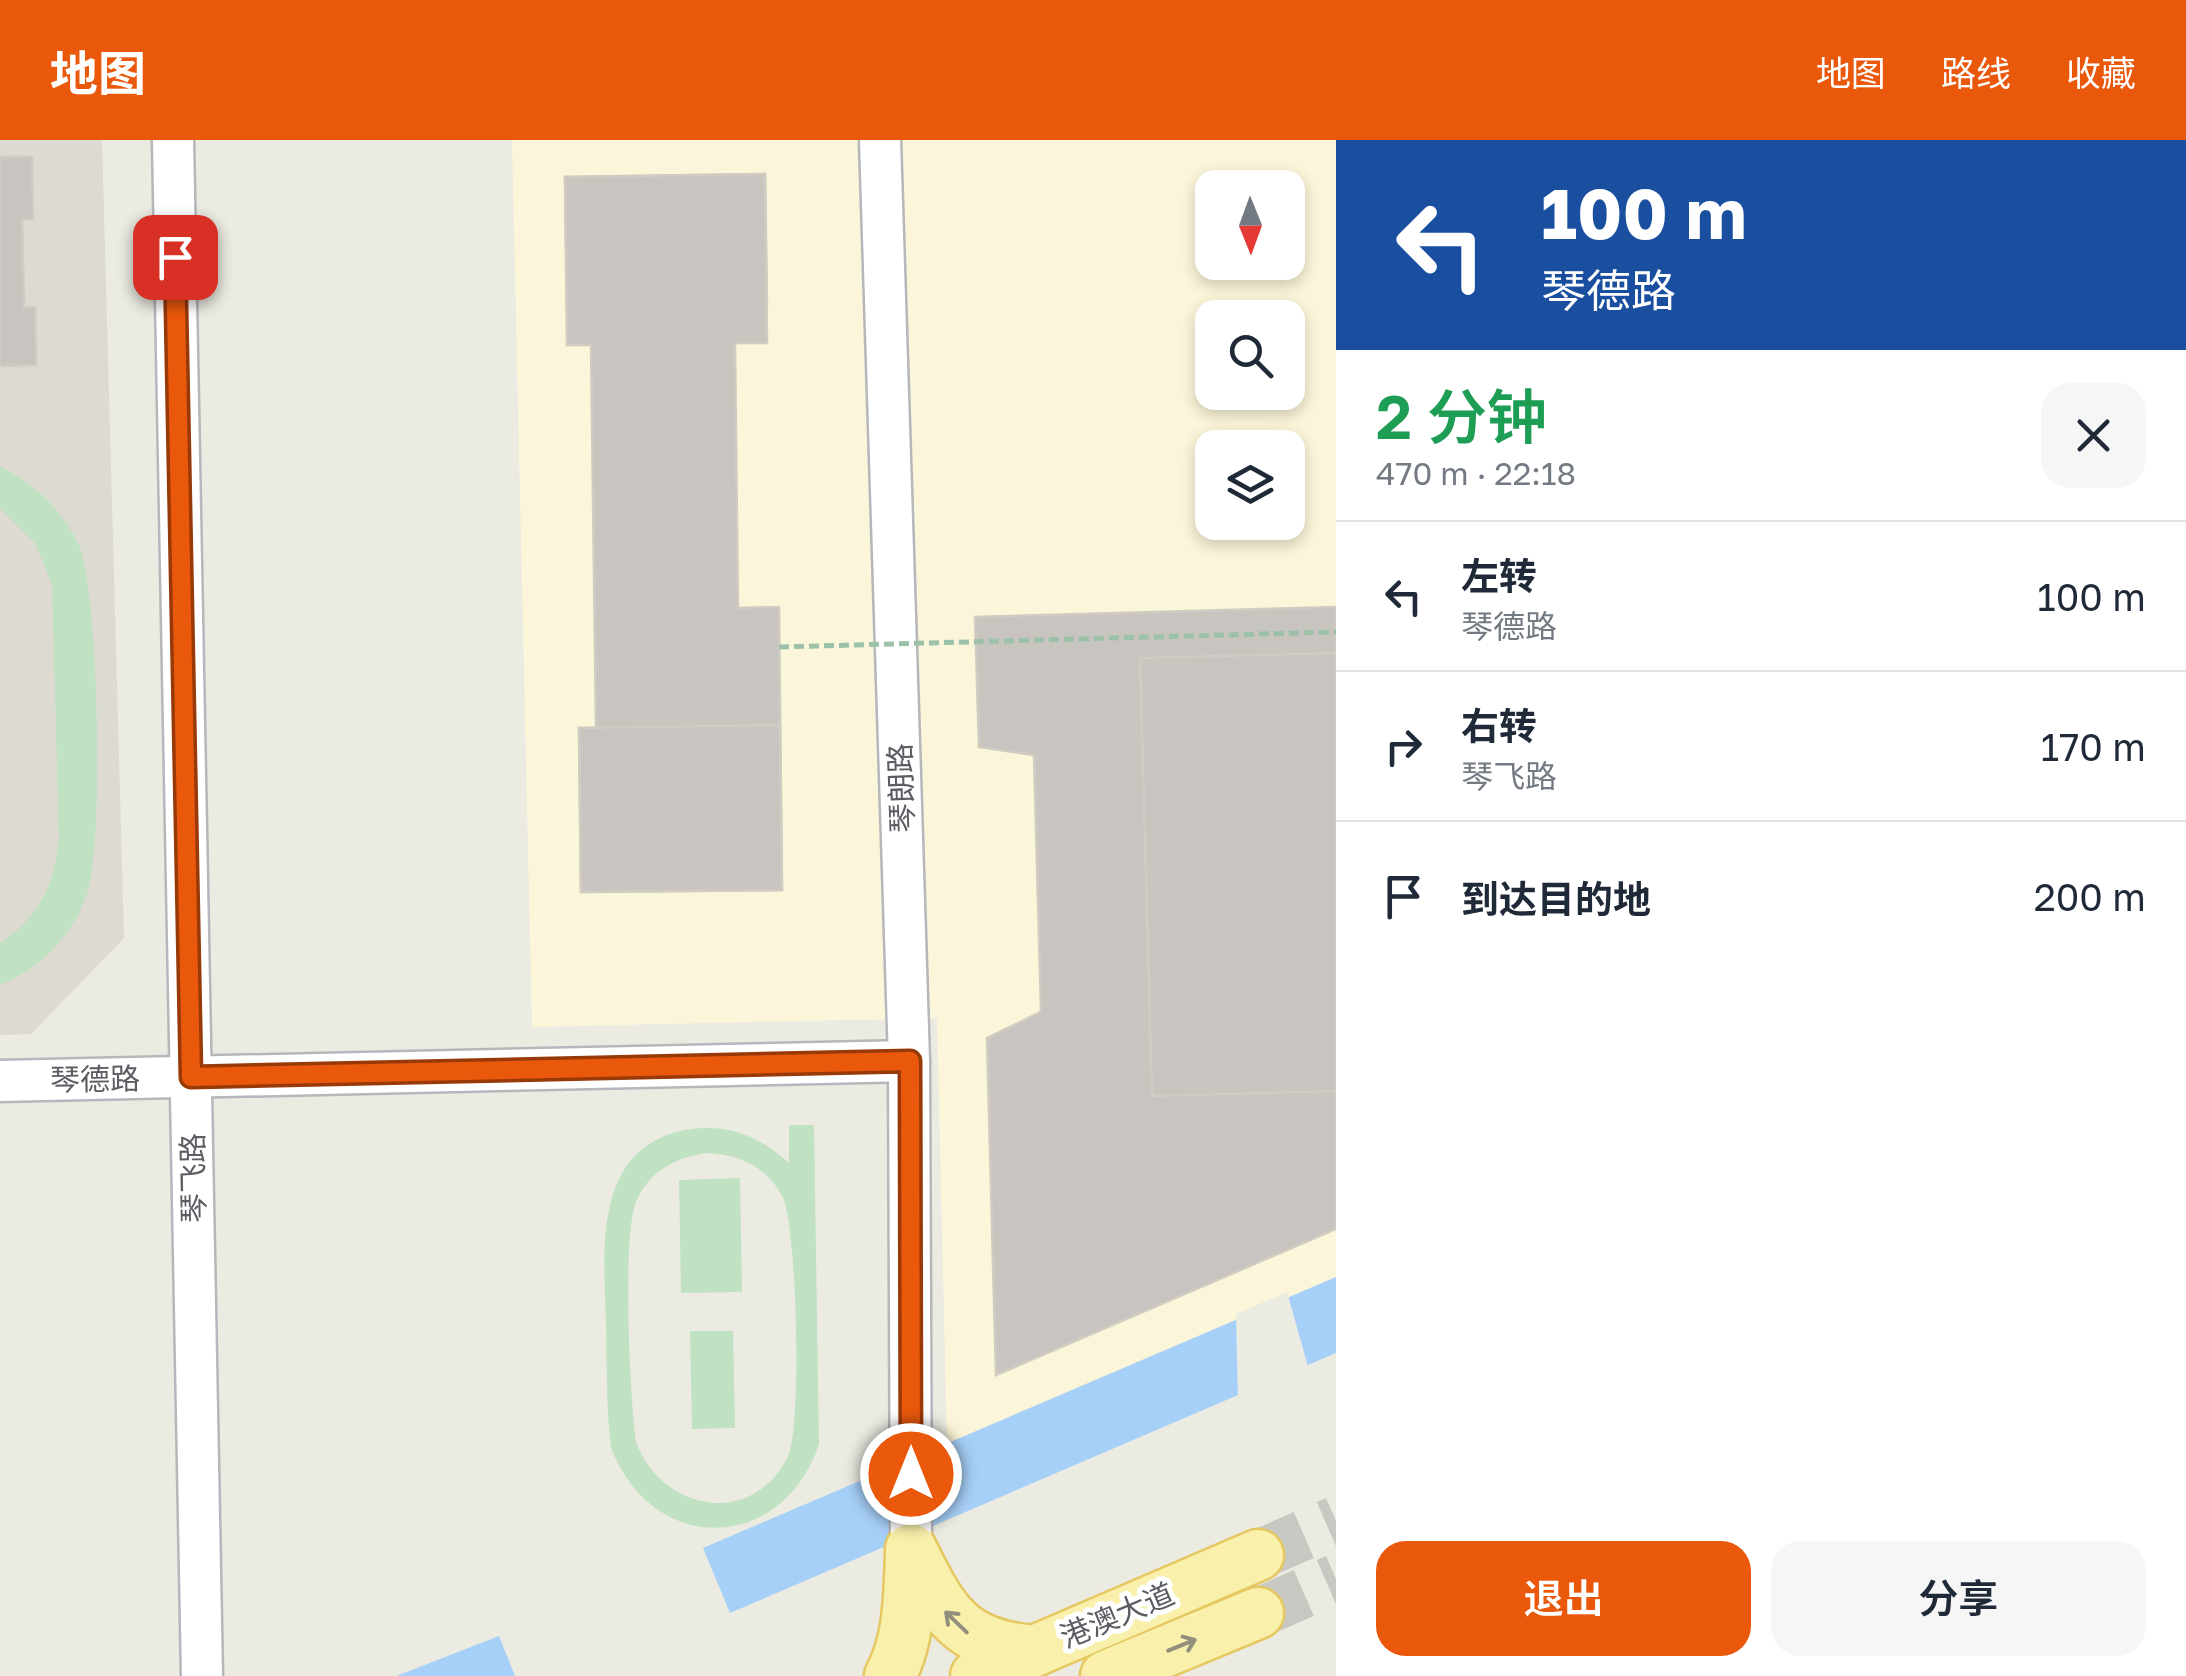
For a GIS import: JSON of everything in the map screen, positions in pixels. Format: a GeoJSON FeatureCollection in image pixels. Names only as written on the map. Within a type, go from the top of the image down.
{"type":"FeatureCollection","features":[{"type":"Feature","properties":{"kind":"main road"},"geometry":{"type":"LineString","coordinates":[[911,1549],[939,1606],[964,1632],[997,1648],[1034,1651]]}},
{"type":"Feature","properties":{"kind":"main road"},"geometry":{"type":"LineString","coordinates":[[890,1676],[899,1659],[908,1613],[911,1549]]}},
{"type":"Feature","properties":{"kind":"main road","name":"港澳大道"},"geometry":{"type":"LineString","coordinates":[[976,1676],[1258,1555]]}},
{"type":"Feature","properties":{"kind":"main road","name":"港澳大道"},"geometry":{"type":"LineString","coordinates":[[1106,1676],[1258,1613]]}},
{"type":"Feature","properties":{"kind":"street","name":"琴飞路"},"geometry":{"type":"LineString","coordinates":[[173,140],[202,1676]]}},
{"type":"Feature","properties":{"kind":"street","name":"琴朗路"},"geometry":{"type":"LineString","coordinates":[[880,140],[910,1061],[911,1549]]}},
{"type":"Feature","properties":{"kind":"street","name":"琴德路"},"geometry":{"type":"LineString","coordinates":[[0,1081],[910,1061]]}},
{"type":"Feature","properties":{"kind":"path"},"geometry":{"type":"LineString","coordinates":[[779,647],[1336,632]]}},
{"type":"Feature","properties":{"kind":"shaded area"},"geometry":{"type":"Polygon","coordinates":[[[0,140],[102,140],[124,938],[31,1034],[0,1035],[0,140]]]}},
{"type":"Feature","properties":{"kind":"shaded area"},"geometry":{"type":"Polygon","coordinates":[[[512,140],[1336,140],[1336,1277],[947,1443],[937,1018],[532,1027],[512,140]]]}},
{"type":"Feature","properties":{"kind":"green space"},"geometry":{"type":"Polygon","coordinates":[[[0,466],[46,499],[79,545],[86,571],[95,663],[97,775],[92,867],[81,909],[53,949],[28,970],[0,985],[0,943],[25,923],[42,899],[59,839],[52,584],[35,543],[0,509],[0,466]]]}},
{"type":"Feature","properties":{"kind":"green space"},"geometry":{"type":"Polygon","coordinates":[[[789,1125],[814,1125],[819,1444],[801,1480],[777,1506],[748,1522],[717,1528],[686,1523],[656,1508],[630,1483],[611,1448],[604,1265],[610,1205],[620,1178],[635,1156],[659,1139],[691,1129],[744,1134],[789,1163],[789,1125]],[[721,1154],[686,1158],[665,1167],[648,1182],[636,1202],[629,1248],[636,1442],[648,1465],[665,1484],[708,1502],[731,1502],[753,1494],[772,1479],[788,1456],[795,1408],[792,1247],[783,1198],[762,1171],[721,1154]]]}},
{"type":"Feature","properties":{"kind":"green space"},"geometry":{"type":"Polygon","coordinates":[[[740,1178],[742,1292],[681,1293],[679,1180],[740,1178]]]}},
{"type":"Feature","properties":{"kind":"green space"},"geometry":{"type":"Polygon","coordinates":[[[690,1331],[733,1331],[735,1428],[692,1429],[690,1331]]]}},
{"type":"Feature","properties":{"kind":"water"},"geometry":{"type":"Polygon","coordinates":[[[1336,1277],[1336,1353],[730,1613],[703,1548],[1336,1277]]]}},
{"type":"Feature","properties":{"kind":"water"},"geometry":{"type":"Polygon","coordinates":[[[499,1636],[515,1676],[397,1676],[399,1675],[499,1636]]]}},
{"type":"Feature","properties":{"kind":"pier"},"geometry":{"type":"Polygon","coordinates":[[[1287,1292],[1309,1370],[1238,1401],[1236,1314],[1287,1292]]]}},
{"type":"Feature","properties":{"kind":"building"},"geometry":{"type":"Polygon","coordinates":[[[0,157],[32,157],[33,219],[22,219],[24,307],[35,307],[36,365],[0,366],[0,157]]]}},
{"type":"Feature","properties":{"kind":"building"},"geometry":{"type":"Polygon","coordinates":[[[765,174],[767,306],[567,309],[565,177],[765,174]]]}},
{"type":"Feature","properties":{"kind":"building"},"geometry":{"type":"Polygon","coordinates":[[[765,174],[767,343],[735,343],[738,608],[779,607],[782,890],[581,892],[579,728],[596,728],[591,345],[567,345],[565,177],[765,174]]]}},
{"type":"Feature","properties":{"kind":"building"},"geometry":{"type":"Polygon","coordinates":[[[1336,607],[1336,1229],[996,1375],[987,1038],[1041,1012],[1034,755],[979,747],[975,617],[1336,607]]]}},
{"type":"Feature","properties":{"kind":"building"},"geometry":{"type":"Polygon","coordinates":[[[1336,653],[1336,1091],[1152,1096],[1140,658],[1336,653]]]}},
{"type":"Feature","properties":{"kind":"building"},"geometry":{"type":"Polygon","coordinates":[[[780,725],[782,890],[581,892],[579,728],[780,725]]]}},
{"type":"Feature","properties":{"kind":"tunnel"},"geometry":{"type":"LineString","coordinates":[[1258,1555],[1336,1521]]}},
{"type":"Feature","properties":{"kind":"tunnel"},"geometry":{"type":"LineString","coordinates":[[1258,1613],[1336,1579]]}},
{"type":"Feature","properties":{"kind":"route"},"geometry":{"type":"LineString","coordinates":[[175,257],[191,1077],[910,1061],[911,1474]]}}]}
